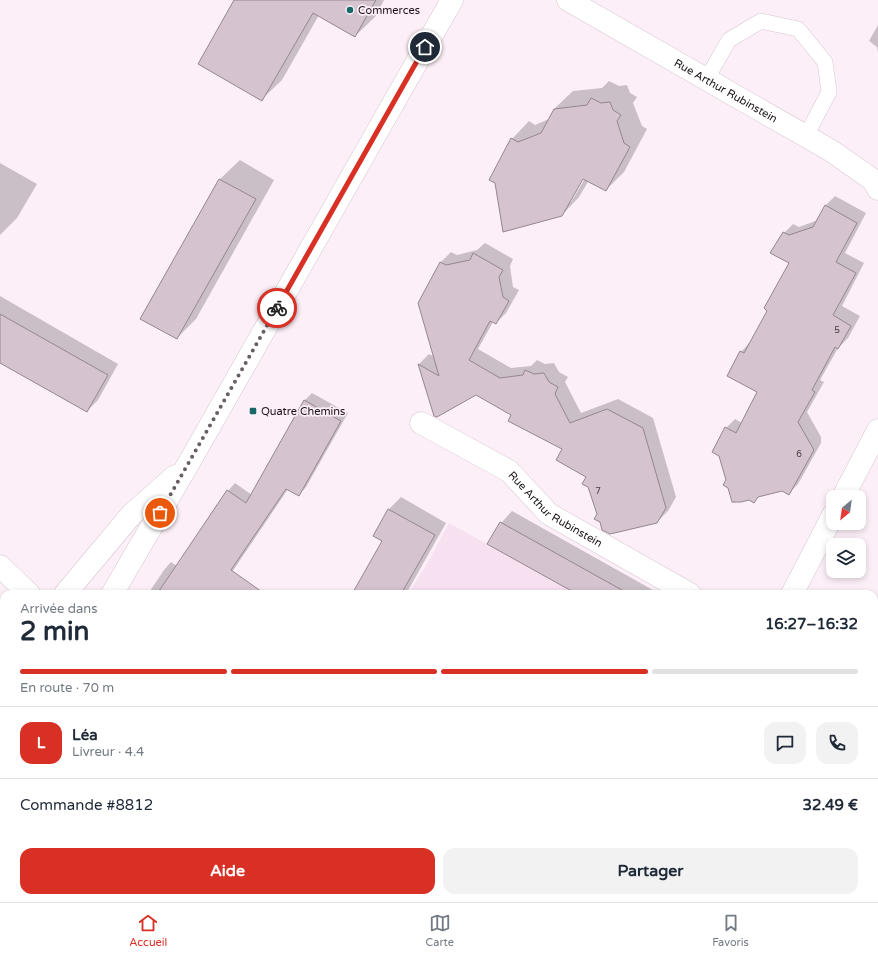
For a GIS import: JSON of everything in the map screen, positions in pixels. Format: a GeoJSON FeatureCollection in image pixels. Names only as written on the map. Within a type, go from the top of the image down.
{"type":"FeatureCollection","features":[{"type":"Feature","properties":{"kind":"main road"},"geometry":{"type":"LineString","coordinates":[[114,590],[190,461],[452,0]]}},
{"type":"Feature","properties":{"kind":"main road","name":"Rue Arthur Rubinstein"},"geometry":{"type":"LineString","coordinates":[[568,0],[830,150],[873,180],[878,189]]}},
{"type":"Feature","properties":{"kind":"main road","name":"Rue Arthur Rubinstein"},"geometry":{"type":"LineString","coordinates":[[421,423],[509,471],[549,514],[683,590]]}},
{"type":"Feature","properties":{"kind":"main road"},"geometry":{"type":"LineString","coordinates":[[847,490],[878,430]]}},
{"type":"Feature","properties":{"kind":"main road"},"geometry":{"type":"LineString","coordinates":[[68,590],[132,514],[190,461]]}},
{"type":"Feature","properties":{"kind":"main road"},"geometry":{"type":"LineString","coordinates":[[794,590],[826,529]]}},
{"type":"Feature","properties":{"kind":"main road"},"geometry":{"type":"LineString","coordinates":[[0,566],[25,590]]}},
{"type":"Feature","properties":{"kind":"lane"},"geometry":{"type":"LineString","coordinates":[[706,80],[729,40],[761,21],[798,29],[824,62],[829,92],[806,136]]}},
{"type":"Feature","properties":{"kind":"shaded area"},"geometry":{"type":"Polygon","coordinates":[[[449,523],[570,590],[410,590],[428,562],[449,523]]]}},
{"type":"Feature","properties":{"kind":"building"},"geometry":{"type":"Polygon","coordinates":[[[234,0],[376,0],[355,37],[313,13],[262,101],[198,64],[234,0]]]}},
{"type":"Feature","properties":{"kind":"building"},"geometry":{"type":"Polygon","coordinates":[[[591,98],[601,103],[610,102],[613,110],[621,115],[617,121],[624,143],[630,147],[606,191],[583,179],[562,216],[503,232],[495,183],[489,180],[511,138],[518,142],[541,133],[554,109],[587,105],[591,98]]]}},
{"type":"Feature","properties":{"kind":"building"},"geometry":{"type":"Polygon","coordinates":[[[219,179],[256,199],[177,339],[140,319],[219,179]]]}},
{"type":"Feature","properties":{"kind":"building"},"geometry":{"type":"Polygon","coordinates":[[[825,205],[857,223],[836,262],[856,273],[833,315],[851,326],[838,349],[835,347],[812,390],[815,392],[798,422],[814,450],[789,495],[782,491],[758,497],[754,503],[749,500],[732,502],[728,488],[723,485],[726,480],[719,456],[712,452],[725,427],[736,433],[757,392],[727,376],[740,351],[744,353],[767,311],[764,308],[789,263],[770,253],[783,232],[789,235],[813,227],[825,205]]]}},
{"type":"Feature","properties":{"kind":"building"},"geometry":{"type":"Polygon","coordinates":[[[473,253],[503,270],[499,277],[503,297],[509,301],[496,324],[490,321],[469,360],[500,378],[523,375],[525,370],[534,374],[544,373],[549,382],[558,387],[555,394],[570,423],[607,409],[643,428],[666,508],[657,523],[610,534],[602,530],[600,522],[594,519],[597,514],[588,487],[582,484],[586,477],[556,460],[562,449],[508,421],[511,415],[476,395],[437,417],[434,416],[418,364],[439,376],[418,303],[440,262],[446,265],[470,260],[473,253]]]}},
{"type":"Feature","properties":{"kind":"building"},"geometry":{"type":"Polygon","coordinates":[[[0,314],[108,375],[87,412],[0,363],[0,314]]]}},
{"type":"Feature","properties":{"kind":"building"},"geometry":{"type":"Polygon","coordinates":[[[304,400],[341,421],[299,496],[286,489],[231,570],[259,590],[160,590],[227,490],[246,503],[304,400]]]}},
{"type":"Feature","properties":{"kind":"building"},"geometry":{"type":"Polygon","coordinates":[[[388,509],[435,535],[403,590],[354,590],[382,541],[373,536],[388,509]]]}},
{"type":"Feature","properties":{"kind":"building"},"geometry":{"type":"Polygon","coordinates":[[[500,522],[622,590],[570,590],[487,544],[500,522]]]}},
{"type":"Feature","properties":{"kind":"way so far"},"geometry":{"type":"LineString","coordinates":[[160,513],[277,308]]}},
{"type":"Feature","properties":{"kind":"place","name":"Commerces"},"geometry":{"type":"Point","coordinates":[350,10]}},
{"type":"Feature","properties":{"kind":"place","name":"Quatre Chemins"},"geometry":{"type":"Point","coordinates":[253,411]}},
{"type":"Feature","properties":{"kind":"route"},"geometry":{"type":"LineString","coordinates":[[277,308],[425,47]]}}]}
